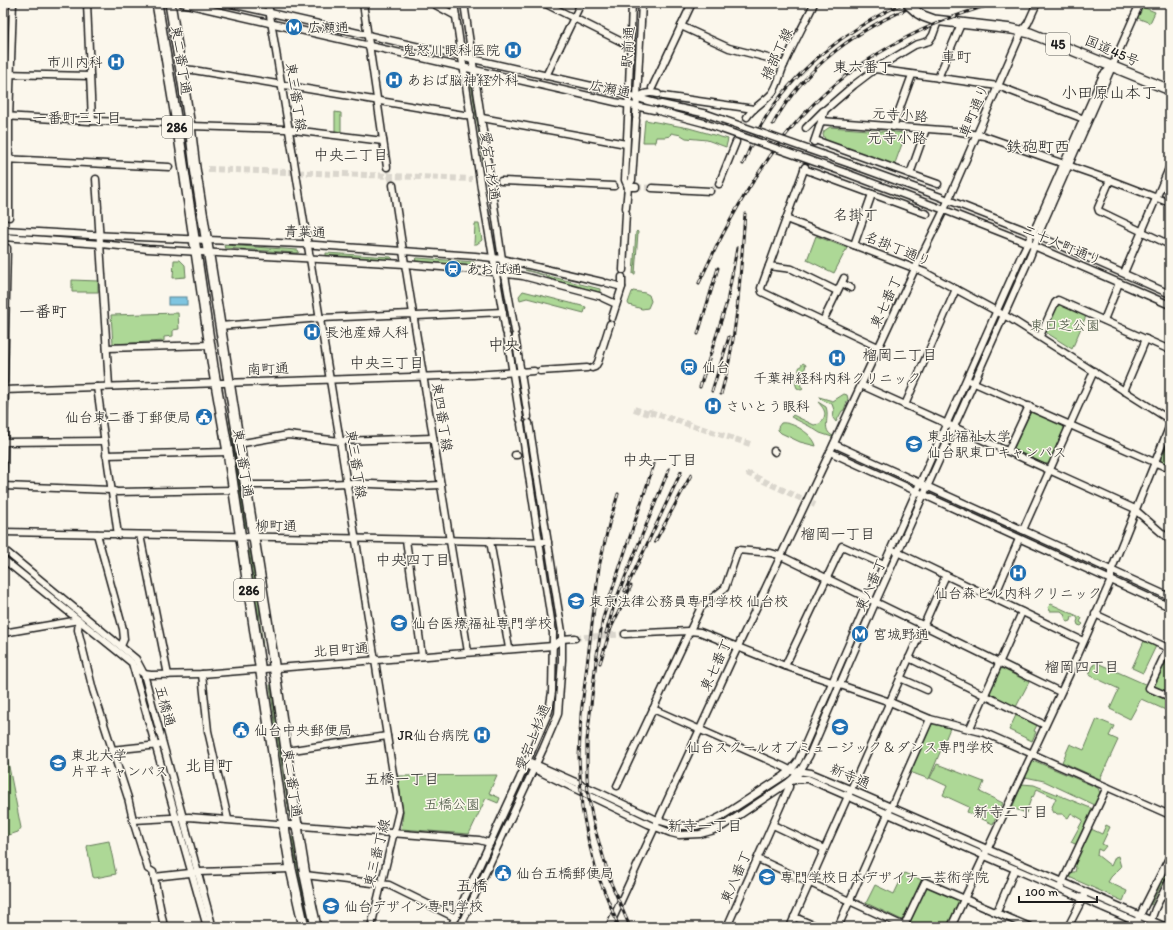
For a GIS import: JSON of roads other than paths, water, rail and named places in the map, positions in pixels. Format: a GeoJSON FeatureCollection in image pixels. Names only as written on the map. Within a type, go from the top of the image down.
{"type":"FeatureCollection","features":[{"type":"Feature","properties":{"kind":"highway","name":"東二番丁通"},"geometry":{"type":"LineString","coordinates":[[157,3],[177,123],[195,252],[228,452],[291,869],[304,927]]}},
{"type":"Feature","properties":{"kind":"highway","name":"東二番丁通"},"geometry":{"type":"LineString","coordinates":[[170,3],[238,444],[246,485],[297,826],[316,927]]}},
{"type":"Feature","properties":{"kind":"highway","name":"国道45号"},"geometry":{"type":"LineString","coordinates":[[907,3],[918,13],[929,19],[1022,31],[1065,46],[1170,90]]}},
{"type":"Feature","properties":{"kind":"street"},"geometry":{"type":"LineString","coordinates":[[9,217],[6,160],[6,116],[11,74],[13,3]]}},
{"type":"Feature","properties":{"kind":"street"},"geometry":{"type":"LineString","coordinates":[[87,3],[92,121]]}},
{"type":"Feature","properties":{"kind":"street","name":"広瀬通"},"geometry":{"type":"LineString","coordinates":[[182,3],[636,106],[704,123],[846,173]]}},
{"type":"Feature","properties":{"kind":"street","name":"広瀬通"},"geometry":{"type":"LineString","coordinates":[[226,3],[707,114],[850,164]]}},
{"type":"Feature","properties":{"kind":"street","name":"東三番丁線"},"geometry":{"type":"LineString","coordinates":[[268,3],[399,811],[371,927]]}},
{"type":"Feature","properties":{"kind":"street"},"geometry":{"type":"LineString","coordinates":[[363,3],[388,166]]}},
{"type":"Feature","properties":{"kind":"street"},"geometry":{"type":"LineString","coordinates":[[432,3],[456,16]]}},
{"type":"Feature","properties":{"kind":"street","name":"愛宕上杉通"},"geometry":{"type":"LineString","coordinates":[[451,927],[527,763],[549,710],[552,692],[553,646],[553,633],[513,373],[492,258],[454,3]]}},
{"type":"Feature","properties":{"kind":"street","name":"愛宕上杉通"},"geometry":{"type":"LineString","coordinates":[[460,927],[535,767],[558,714],[562,660],[562,632],[502,259],[464,3]]}},
{"type":"Feature","properties":{"kind":"street"},"geometry":{"type":"LineString","coordinates":[[544,3],[630,46]]}},
{"type":"Feature","properties":{"kind":"street"},"geometry":{"type":"LineString","coordinates":[[546,76],[582,3]]}},
{"type":"Feature","properties":{"kind":"street","name":"駅前通"},"geometry":{"type":"LineString","coordinates":[[628,187],[625,180],[632,3]]}},
{"type":"Feature","properties":{"kind":"street","name":"駅前通"},"geometry":{"type":"LineString","coordinates":[[623,270],[628,187],[632,180],[642,3]]}},
{"type":"Feature","properties":{"kind":"street"},"geometry":{"type":"LineString","coordinates":[[636,98],[651,90],[692,3]]}},
{"type":"Feature","properties":{"kind":"street","name":"掃部丁線"},"geometry":{"type":"LineString","coordinates":[[747,118],[778,84],[784,65],[814,3]]}},
{"type":"Feature","properties":{"kind":"street","name":"車町通り"},"geometry":{"type":"LineString","coordinates":[[948,200],[1022,31],[1028,23],[1037,3]]}},
{"type":"Feature","properties":{"kind":"street"},"geometry":{"type":"LineString","coordinates":[[1035,234],[1066,164],[1113,66],[1140,3]]}},
{"type":"Feature","properties":{"kind":"street"},"geometry":{"type":"LineString","coordinates":[[806,128],[849,88],[875,69],[915,45],[928,41],[933,34],[938,21]]}},
{"type":"Feature","properties":{"kind":"street"},"geometry":{"type":"LineString","coordinates":[[938,78],[961,24]]}},
{"type":"Feature","properties":{"kind":"street"},"geometry":{"type":"LineString","coordinates":[[681,26],[729,48],[761,56],[784,65]]}},
{"type":"Feature","properties":{"kind":"street"},"geometry":{"type":"LineString","coordinates":[[1066,164],[1103,75],[1113,66]]}},
{"type":"Feature","properties":{"kind":"street"},"geometry":{"type":"LineString","coordinates":[[181,69],[378,102],[471,115]]}},
{"type":"Feature","properties":{"kind":"street"},"geometry":{"type":"LineString","coordinates":[[875,69],[998,86],[1084,119]]}},
{"type":"Feature","properties":{"kind":"street"},"geometry":{"type":"LineString","coordinates":[[3,74],[90,76]]}},
{"type":"Feature","properties":{"kind":"street"},"geometry":{"type":"LineString","coordinates":[[893,126],[912,75]]}},
{"type":"Feature","properties":{"kind":"street"},"geometry":{"type":"LineString","coordinates":[[651,90],[660,95],[754,109]]}},
{"type":"Feature","properties":{"kind":"street"},"geometry":{"type":"LineString","coordinates":[[824,110],[815,141],[938,184]]}},
{"type":"Feature","properties":{"kind":"street"},"geometry":{"type":"LineString","coordinates":[[6,116],[92,121],[177,123]]}},
{"type":"Feature","properties":{"kind":"street"},"geometry":{"type":"LineString","coordinates":[[482,118],[626,144]]}},
{"type":"Feature","properties":{"kind":"street","name":"元寺小路"},"geometry":{"type":"LineString","coordinates":[[821,121],[893,126],[977,135],[1066,164],[1170,203]]}},
{"type":"Feature","properties":{"kind":"street"},"geometry":{"type":"LineString","coordinates":[[190,126],[289,130],[383,141]]}},
{"type":"Feature","properties":{"kind":"street"},"geometry":{"type":"LineString","coordinates":[[910,174],[926,129]]}},
{"type":"Feature","properties":{"kind":"street"},"geometry":{"type":"LineString","coordinates":[[719,184],[736,142]]}},
{"type":"Feature","properties":{"kind":"street"},"geometry":{"type":"LineString","coordinates":[[6,160],[170,167]]}},
{"type":"Feature","properties":{"kind":"street","name":"二十人町通り"},"geometry":{"type":"LineString","coordinates":[[850,164],[1035,234],[1170,294]]}},
{"type":"Feature","properties":{"kind":"street"},"geometry":{"type":"LineString","coordinates":[[1124,273],[1170,166]]}},
{"type":"Feature","properties":{"kind":"street"},"geometry":{"type":"LineString","coordinates":[[878,347],[762,292],[761,288],[786,219],[805,168],[927,214]]}},
{"type":"Feature","properties":{"kind":"street","name":"二十人町通り"},"geometry":{"type":"LineString","coordinates":[[846,173],[1028,243],[1170,305]]}},
{"type":"Feature","properties":{"kind":"street"},"geometry":{"type":"LineString","coordinates":[[96,179],[109,386]]}},
{"type":"Feature","properties":{"kind":"street"},"geometry":{"type":"LineString","coordinates":[[1110,180],[1098,208],[1099,211],[1170,245]]}},
{"type":"Feature","properties":{"kind":"street"},"geometry":{"type":"LineString","coordinates":[[501,181],[614,186]]}},
{"type":"Feature","properties":{"kind":"street","name":"東四番丁線"},"geometry":{"type":"LineString","coordinates":[[393,185],[468,652]]}},
{"type":"Feature","properties":{"kind":"street"},"geometry":{"type":"LineString","coordinates":[[628,187],[636,187]]}},
{"type":"Feature","properties":{"kind":"street"},"geometry":{"type":"LineString","coordinates":[[652,188],[710,191]]}},
{"type":"Feature","properties":{"kind":"street"},"geometry":{"type":"LineString","coordinates":[[854,244],[872,194]]}},
{"type":"Feature","properties":{"kind":"street","name":"東七番丁"},"geometry":{"type":"LineString","coordinates":[[609,927],[737,647],[948,200]]}},
{"type":"Feature","properties":{"kind":"street","name":"名掛丁通り"},"geometry":{"type":"LineString","coordinates":[[786,219],[915,268],[956,289],[1040,336],[1170,420]]}},
{"type":"Feature","properties":{"kind":"street","name":"青葉通"},"geometry":{"type":"LineString","coordinates":[[3,230],[100,236],[307,244],[403,250],[492,258],[502,259],[622,287]]}},
{"type":"Feature","properties":{"kind":"street","name":"東八番丁"},"geometry":{"type":"LineString","coordinates":[[796,772],[798,761],[869,598],[1028,243],[1035,234]]}},
{"type":"Feature","properties":{"kind":"street","name":"東八番丁"},"geometry":{"type":"LineString","coordinates":[[727,927],[773,825],[789,787],[789,782],[808,758],[1034,246],[1035,234]]}},
{"type":"Feature","properties":{"kind":"street","name":"青葉通"},"geometry":{"type":"LineString","coordinates":[[3,237],[148,249],[405,264],[505,273],[523,276],[601,297],[616,304]]}},
{"type":"Feature","properties":{"kind":"street"},"geometry":{"type":"LineString","coordinates":[[4,382],[4,298],[7,248]]}},
{"type":"Feature","properties":{"kind":"street"},"geometry":{"type":"LineString","coordinates":[[769,266],[792,269],[837,291]]}},
{"type":"Feature","properties":{"kind":"street"},"geometry":{"type":"LineString","coordinates":[[616,304],[622,287],[622,277]]}},
{"type":"Feature","properties":{"kind":"street"},"geometry":{"type":"LineString","coordinates":[[823,321],[843,281],[851,288]]}},
{"type":"Feature","properties":{"kind":"street"},"geometry":{"type":"LineString","coordinates":[[1104,320],[1120,283]]}},
{"type":"Feature","properties":{"kind":"street"},"geometry":{"type":"LineString","coordinates":[[904,405],[956,289]]}},
{"type":"Feature","properties":{"kind":"street"},"geometry":{"type":"LineString","coordinates":[[1040,336],[1055,303],[1058,300],[1170,350]]}},
{"type":"Feature","properties":{"kind":"street","name":"南町通"},"geometry":{"type":"LineString","coordinates":[[4,390],[513,373],[595,368],[616,304]]}},
{"type":"Feature","properties":{"kind":"street"},"geometry":{"type":"LineString","coordinates":[[220,326],[410,314],[503,312]]}},
{"type":"Feature","properties":{"kind":"street"},"geometry":{"type":"LineString","coordinates":[[1124,391],[1146,339]]}},
{"type":"Feature","properties":{"kind":"street"},"geometry":{"type":"LineString","coordinates":[[107,348],[210,345]]}},
{"type":"Feature","properties":{"kind":"street"},"geometry":{"type":"LineString","coordinates":[[1023,530],[1094,371]]}},
{"type":"Feature","properties":{"kind":"street"},"geometry":{"type":"LineString","coordinates":[[967,379],[1170,469]]}},
{"type":"Feature","properties":{"kind":"street"},"geometry":{"type":"LineString","coordinates":[[861,385],[1137,510],[1170,540]]}},
{"type":"Feature","properties":{"kind":"street"},"geometry":{"type":"LineString","coordinates":[[97,387],[118,535]]}},
{"type":"Feature","properties":{"kind":"street"},"geometry":{"type":"LineString","coordinates":[[3,480],[4,390]]}},
{"type":"Feature","properties":{"kind":"street"},"geometry":{"type":"LineString","coordinates":[[1008,451],[1029,406]]}},
{"type":"Feature","properties":{"kind":"street"},"geometry":{"type":"LineString","coordinates":[[951,927],[1111,580],[1112,571],[1170,425]]}},
{"type":"Feature","properties":{"kind":"street"},"geometry":{"type":"LineString","coordinates":[[238,444],[288,435],[340,441],[433,438]]}},
{"type":"Feature","properties":{"kind":"street"},"geometry":{"type":"LineString","coordinates":[[4,444],[104,441]]}},
{"type":"Feature","properties":{"kind":"street"},"geometry":{"type":"LineString","coordinates":[[834,444],[1170,597]]}},
{"type":"Feature","properties":{"kind":"street"},"geometry":{"type":"LineString","coordinates":[[106,455],[228,452]]}},
{"type":"Feature","properties":{"kind":"street"},"geometry":{"type":"LineString","coordinates":[[830,452],[1170,607]]}},
{"type":"Feature","properties":{"kind":"street"},"geometry":{"type":"LineString","coordinates":[[246,485],[347,483],[418,486],[441,485]]}},
{"type":"Feature","properties":{"kind":"street"},"geometry":{"type":"LineString","coordinates":[[3,486],[111,490],[117,492],[233,490]]}},
{"type":"Feature","properties":{"kind":"street","name":"柳町通"},"geometry":{"type":"LineString","coordinates":[[3,532],[548,542]]}},
{"type":"Feature","properties":{"kind":"street"},"geometry":{"type":"LineString","coordinates":[[97,534],[123,629],[124,639],[121,646]]}},
{"type":"Feature","properties":{"kind":"street"},"geometry":{"type":"LineString","coordinates":[[140,535],[168,675]]}},
{"type":"Feature","properties":{"kind":"street"},"geometry":{"type":"LineString","coordinates":[[994,598],[1019,539]]}},
{"type":"Feature","properties":{"kind":"street"},"geometry":{"type":"LineString","coordinates":[[406,540],[422,656]]}},
{"type":"Feature","properties":{"kind":"street"},"geometry":{"type":"LineString","coordinates":[[490,542],[509,648]]}},
{"type":"Feature","properties":{"kind":"street"},"geometry":{"type":"LineString","coordinates":[[785,666],[842,546],[884,565]]}},
{"type":"Feature","properties":{"kind":"street","name":"五橋通"},"geometry":{"type":"LineString","coordinates":[[3,549],[136,659],[144,674],[159,745]]}},
{"type":"Feature","properties":{"kind":"street"},"geometry":{"type":"LineString","coordinates":[[891,549],[1083,641]]}},
{"type":"Feature","properties":{"kind":"street"},"geometry":{"type":"LineString","coordinates":[[617,786],[701,607],[725,588],[738,550],[771,553],[781,556],[1060,692]]}},
{"type":"Feature","properties":{"kind":"street"},"geometry":{"type":"LineString","coordinates":[[3,559],[144,674]]}},
{"type":"Feature","properties":{"kind":"street"},"geometry":{"type":"LineString","coordinates":[[790,927],[946,575]]}},
{"type":"Feature","properties":{"kind":"street"},"geometry":{"type":"LineString","coordinates":[[970,728],[1022,612]]}},
{"type":"Feature","properties":{"kind":"street"},"geometry":{"type":"LineString","coordinates":[[1095,614],[1169,648],[1149,688],[1170,697]]}},
{"type":"Feature","properties":{"kind":"street"},"geometry":{"type":"LineString","coordinates":[[3,633],[79,620]]}},
{"type":"Feature","properties":{"kind":"street"},"geometry":{"type":"LineString","coordinates":[[79,620],[78,630],[98,707],[102,715],[111,750],[148,869],[153,872],[164,927]]}},
{"type":"Feature","properties":{"kind":"street"},"geometry":{"type":"LineString","coordinates":[[625,634],[689,631],[700,632],[785,666],[890,702],[930,719],[985,733],[1170,815]]}},
{"type":"Feature","properties":{"kind":"street"},"geometry":{"type":"LineString","coordinates":[[553,646],[562,639],[575,638]]}},
{"type":"Feature","properties":{"kind":"street","name":"北目町通"},"geometry":{"type":"LineString","coordinates":[[144,674],[202,674],[509,648],[553,646]]}},
{"type":"Feature","properties":{"kind":"street"},"geometry":{"type":"LineString","coordinates":[[909,658],[1045,724]]}},
{"type":"Feature","properties":{"kind":"street","name":"五橋通"},"geometry":{"type":"LineString","coordinates":[[134,667],[159,745],[179,817],[191,873],[207,927]]}},
{"type":"Feature","properties":{"kind":"street"},"geometry":{"type":"LineString","coordinates":[[202,674],[208,731],[228,819]]}},
{"type":"Feature","properties":{"kind":"street"},"geometry":{"type":"LineString","coordinates":[[900,678],[927,690]]}},
{"type":"Feature","properties":{"kind":"street"},"geometry":{"type":"LineString","coordinates":[[654,709],[796,772],[808,780]]}},
{"type":"Feature","properties":{"kind":"street"},"geometry":{"type":"LineString","coordinates":[[838,927],[848,901],[930,719]]}},
{"type":"Feature","properties":{"kind":"street"},"geometry":{"type":"LineString","coordinates":[[286,750],[388,736]]}},
{"type":"Feature","properties":{"kind":"street"},"geometry":{"type":"LineString","coordinates":[[111,750],[159,745]]}},
{"type":"Feature","properties":{"kind":"street"},"geometry":{"type":"LineString","coordinates":[[808,758],[810,767],[815,775]]}},
{"type":"Feature","properties":{"kind":"street","name":"新寺通"},"geometry":{"type":"LineString","coordinates":[[527,763],[655,827],[679,835],[690,835],[711,831],[723,826],[789,782],[799,779],[808,780],[1015,869],[1135,924],[1148,927]]}},
{"type":"Feature","properties":{"kind":"street","name":"新寺通"},"geometry":{"type":"LineString","coordinates":[[535,767],[598,792],[658,820],[688,827],[710,822],[722,816],[785,774]]}},
{"type":"Feature","properties":{"kind":"street","name":"東八番丁"},"geometry":{"type":"LineString","coordinates":[[785,774],[796,772]]}},
{"type":"Feature","properties":{"kind":"street","name":"新寺通"},"geometry":{"type":"LineString","coordinates":[[796,772],[815,775],[851,790],[1166,927]]}},
{"type":"Feature","properties":{"kind":"street"},"geometry":{"type":"LineString","coordinates":[[1060,889],[1107,787]]}},
{"type":"Feature","properties":{"kind":"street"},"geometry":{"type":"LineString","coordinates":[[775,791],[782,803]]}},
{"type":"Feature","properties":{"kind":"street"},"geometry":{"type":"LineString","coordinates":[[134,820],[179,817],[228,819],[297,826],[479,840],[490,843]]}},
{"type":"Feature","properties":{"kind":"street","name":"五橋通"},"geometry":{"type":"LineString","coordinates":[[179,817],[199,872],[211,921],[211,927]]}},
{"type":"Feature","properties":{"kind":"street"},"geometry":{"type":"LineString","coordinates":[[773,825],[824,849]]}},
{"type":"Feature","properties":{"kind":"street"},"geometry":{"type":"LineString","coordinates":[[1135,924],[1170,856]]}},
{"type":"Feature","properties":{"kind":"street"},"geometry":{"type":"LineString","coordinates":[[758,858],[905,927],[925,882],[1030,927]]}},
{"type":"Feature","properties":{"kind":"street"},"geometry":{"type":"LineString","coordinates":[[154,877],[199,872],[291,869]]}},
{"type":"Feature","properties":{"kind":"street"},"geometry":{"type":"LineString","coordinates":[[997,912],[1015,869]]}},
{"type":"Feature","properties":{"kind":"street"},"geometry":{"type":"LineString","coordinates":[[306,875],[389,885],[456,918]]}},
{"type":"Feature","properties":{"kind":"street"},"geometry":{"type":"LineString","coordinates":[[1148,927],[1170,879]]}},
{"type":"Feature","properties":{"kind":"street"},"geometry":{"type":"LineString","coordinates":[[1068,927],[1086,892]]}},
{"type":"Feature","properties":{"kind":"street"},"geometry":{"type":"LineString","coordinates":[[794,917],[818,927]]}},
{"type":"Feature","properties":{"kind":"water"},"geometry":{"type":"Polygon","coordinates":[[[168,297],[187,297],[187,305],[168,305],[168,297]]]}},
{"type":"Feature","properties":{"kind":"tunnel"},"geometry":{"type":"LineString","coordinates":[[737,140],[747,117]]}},
{"type":"Feature","properties":{"kind":"tunnel"},"geometry":{"type":"LineString","coordinates":[[805,167],[814,142]]}},
{"type":"Feature","properties":{"kind":"tunnel"},"geometry":{"type":"LineString","coordinates":[[387,167],[393,185]]}},
{"type":"Feature","properties":{"kind":"tunnel"},"geometry":{"type":"LineString","coordinates":[[208,169],[472,179]]}},
{"type":"Feature","properties":{"kind":"tunnel"},"geometry":{"type":"LineString","coordinates":[[710,191],[719,184]]}},
{"type":"Feature","properties":{"kind":"tunnel"},"geometry":{"type":"LineString","coordinates":[[636,187],[652,188]]}},
{"type":"Feature","properties":{"kind":"tunnel"},"geometry":{"type":"LineString","coordinates":[[634,409],[649,414],[650,412],[750,444]]}},
{"type":"Feature","properties":{"kind":"tunnel"},"geometry":{"type":"LineString","coordinates":[[750,472],[749,474],[815,505]]}},
{"type":"Feature","properties":{"kind":"tunnel"},"geometry":{"type":"LineString","coordinates":[[575,638],[625,634]]}},
{"type":"Feature","properties":{"kind":"railway"},"geometry":{"type":"LineString","coordinates":[[743,164],[753,141],[773,107],[804,70],[841,39],[882,13],[904,3]]}},
{"type":"Feature","properties":{"kind":"railway"},"geometry":{"type":"LineString","coordinates":[[773,124],[786,103],[801,84],[836,50],[877,23],[922,3]]}},
{"type":"Feature","properties":{"kind":"railway"},"geometry":{"type":"LineString","coordinates":[[699,283],[726,227],[758,174],[782,140],[803,115],[826,92],[851,72],[906,38],[966,12],[997,3]]}},
{"type":"Feature","properties":{"kind":"railway"},"geometry":{"type":"LineString","coordinates":[[721,394],[727,372],[735,328],[745,214]]}},
{"type":"Feature","properties":{"kind":"railway"},"geometry":{"type":"LineString","coordinates":[[700,387],[727,302],[737,248]]}},
{"type":"Feature","properties":{"kind":"railway"},"geometry":{"type":"LineString","coordinates":[[698,334],[718,268]]}},
{"type":"Feature","properties":{"kind":"railway"},"geometry":{"type":"LineString","coordinates":[[712,391],[729,337]]}},
{"type":"Feature","properties":{"kind":"railway"},"geometry":{"type":"LineString","coordinates":[[630,927],[611,883],[594,826],[588,794],[587,740],[596,661],[603,618],[654,464]]}},
{"type":"Feature","properties":{"kind":"railway"},"geometry":{"type":"LineString","coordinates":[[606,633],[615,602],[669,469]]}},
{"type":"Feature","properties":{"kind":"railway"},"geometry":{"type":"LineString","coordinates":[[625,591],[681,472]]}},
{"type":"Feature","properties":{"kind":"railway"},"geometry":{"type":"LineString","coordinates":[[655,542],[691,475]]}},
{"type":"Feature","properties":{"kind":"railway"},"geometry":{"type":"LineString","coordinates":[[618,494],[599,567],[581,714],[579,757],[582,808],[588,839],[596,871],[619,927]]}},
{"type":"Feature","properties":{"kind":"railway"},"geometry":{"type":"LineString","coordinates":[[610,630],[631,586]]}},
{"type":"Feature","properties":{"kind":"railway"},"geometry":{"type":"LineString","coordinates":[[600,663],[611,628]]}},
{"type":"Feature","properties":{"kind":"place","name":"広瀬通"},"geometry":{"type":"Point","coordinates":[294,27]}},
{"type":"Feature","properties":{"kind":"place","name":"鬼怒川眼科医院"},"geometry":{"type":"Point","coordinates":[513,50]}},
{"type":"Feature","properties":{"kind":"place","name":"市川内科"},"geometry":{"type":"Point","coordinates":[116,62]}},
{"type":"Feature","properties":{"kind":"place","name":"あおば脳神経外科"},"geometry":{"type":"Point","coordinates":[394,80]}},
{"type":"Feature","properties":{"kind":"place","name":"あおば通"},"geometry":{"type":"Point","coordinates":[453,269]}},
{"type":"Feature","properties":{"kind":"place","name":"長池産婦人科"},"geometry":{"type":"Point","coordinates":[312,332]}},
{"type":"Feature","properties":{"kind":"place","name":"千葉神経科内科クリニック"},"geometry":{"type":"Point","coordinates":[837,358]}},
{"type":"Feature","properties":{"kind":"place","name":"仙台"},"geometry":{"type":"Point","coordinates":[689,367]}},
{"type":"Feature","properties":{"kind":"place","name":"さいとう眼科"},"geometry":{"type":"Point","coordinates":[713,406]}},
{"type":"Feature","properties":{"kind":"place","name":"仙台東二番丁郵便局"},"geometry":{"type":"Point","coordinates":[204,417]}},
{"type":"Feature","properties":{"kind":"place","name":"東北福祉大学 仙台駅東口キャンパス"},"geometry":{"type":"Point","coordinates":[914,444]}},
{"type":"Feature","properties":{"kind":"place","name":"仙台森ビル内科クリニック"},"geometry":{"type":"Point","coordinates":[1018,573]}},
{"type":"Feature","properties":{"kind":"place","name":"東京法律公務員専門学校 仙台校"},"geometry":{"type":"Point","coordinates":[576,601]}},
{"type":"Feature","properties":{"kind":"place","name":"仙台医療福祉専門学校"},"geometry":{"type":"Point","coordinates":[399,623]}},
{"type":"Feature","properties":{"kind":"place","name":"宮城野通"},"geometry":{"type":"Point","coordinates":[860,634]}},
{"type":"Feature","properties":{"kind":"place","name":"仙台スクールオブミュージック＆ダンス専門学校"},"geometry":{"type":"Point","coordinates":[840,727]}},
{"type":"Feature","properties":{"kind":"place","name":"仙台中央郵便局"},"geometry":{"type":"Point","coordinates":[241,730]}},
{"type":"Feature","properties":{"kind":"place","name":"JR仙台病院"},"geometry":{"type":"Point","coordinates":[482,735]}},
{"type":"Feature","properties":{"kind":"place","name":"東北大学 片平キャンパス"},"geometry":{"type":"Point","coordinates":[58,763]}},
{"type":"Feature","properties":{"kind":"place","name":"仙台五橋郵便局"},"geometry":{"type":"Point","coordinates":[503,873]}},
{"type":"Feature","properties":{"kind":"place","name":"専門学校日本デザイナー芸術学院"},"geometry":{"type":"Point","coordinates":[767,877]}},
{"type":"Feature","properties":{"kind":"place","name":"仙台デザイン専門学校"},"geometry":{"type":"Point","coordinates":[331,906]}},
{"type":"Feature","properties":{"kind":"district","name":"車町"},"geometry":{"type":"Point","coordinates":[956,57]}},
{"type":"Feature","properties":{"kind":"district","name":"東六番丁"},"geometry":{"type":"Point","coordinates":[863,67]}},
{"type":"Feature","properties":{"kind":"district","name":"小田原山本丁"},"geometry":{"type":"Point","coordinates":[1109,92]}},
{"type":"Feature","properties":{"kind":"district","name":"一番町三丁目"},"geometry":{"type":"Point","coordinates":[77,118]}},
{"type":"Feature","properties":{"kind":"district","name":"元寺小路"},"geometry":{"type":"Point","coordinates":[897,138]}},
{"type":"Feature","properties":{"kind":"district","name":"鉄砲町西"},"geometry":{"type":"Point","coordinates":[1038,146]}},
{"type":"Feature","properties":{"kind":"district","name":"中央二丁目"},"geometry":{"type":"Point","coordinates":[351,155]}},
{"type":"Feature","properties":{"kind":"district","name":"名掛丁"},"geometry":{"type":"Point","coordinates":[856,215]}},
{"type":"Feature","properties":{"kind":"district","name":"一番町"},"geometry":{"type":"Point","coordinates":[43,311]}},
{"type":"Feature","properties":{"kind":"district","name":"中央"},"geometry":{"type":"Point","coordinates":[504,344]}},
{"type":"Feature","properties":{"kind":"district","name":"榴岡二丁目"},"geometry":{"type":"Point","coordinates":[900,355]}},
{"type":"Feature","properties":{"kind":"district","name":"中央三丁目"},"geometry":{"type":"Point","coordinates":[387,363]}},
{"type":"Feature","properties":{"kind":"district","name":"中央一丁目"},"geometry":{"type":"Point","coordinates":[660,460]}},
{"type":"Feature","properties":{"kind":"district","name":"榴岡一丁目"},"geometry":{"type":"Point","coordinates":[838,534]}},
{"type":"Feature","properties":{"kind":"district","name":"中央四丁目"},"geometry":{"type":"Point","coordinates":[413,560]}},
{"type":"Feature","properties":{"kind":"district","name":"榴岡四丁目"},"geometry":{"type":"Point","coordinates":[1082,667]}},
{"type":"Feature","properties":{"kind":"district","name":"北目町"},"geometry":{"type":"Point","coordinates":[209,765]}},
{"type":"Feature","properties":{"kind":"district","name":"五橋一丁目"},"geometry":{"type":"Point","coordinates":[402,779]}},
{"type":"Feature","properties":{"kind":"district","name":"新寺二丁目"},"geometry":{"type":"Point","coordinates":[1011,812]}},
{"type":"Feature","properties":{"kind":"district","name":"新寺一丁目"},"geometry":{"type":"Point","coordinates":[705,826]}},
{"type":"Feature","properties":{"kind":"district","name":"五橋"},"geometry":{"type":"Point","coordinates":[472,885]}},
{"type":"Feature","properties":{"kind":"park label","name":"東口芝公園"},"geometry":{"type":"Point","coordinates":[1065,325]}},
{"type":"Feature","properties":{"kind":"park label","name":"五橋公園"},"geometry":{"type":"Point","coordinates":[452,804]}}]}
